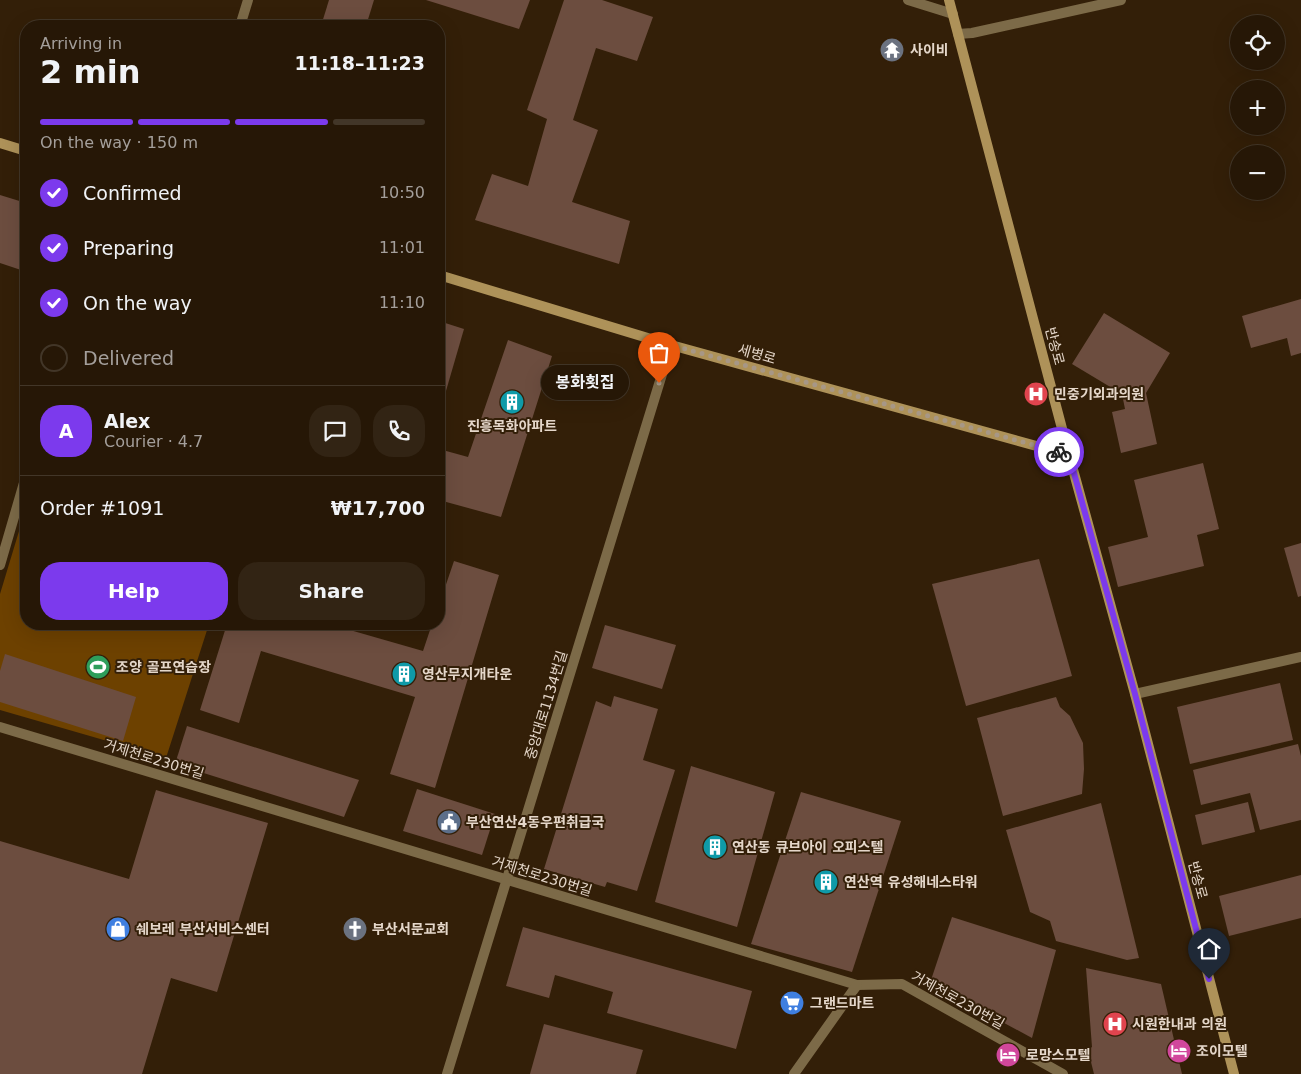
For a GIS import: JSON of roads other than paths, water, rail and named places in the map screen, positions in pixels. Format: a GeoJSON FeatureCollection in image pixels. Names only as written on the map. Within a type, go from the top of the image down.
{"type":"FeatureCollection","features":[{"type":"Feature","properties":{"kind":"main road","name":"반송로"},"geometry":{"type":"LineString","coordinates":[[949,0],[1069,455],[1135,694],[1234,1074]]}},
{"type":"Feature","properties":{"kind":"main road"},"geometry":{"type":"LineString","coordinates":[[0,143],[20,148]]}},
{"type":"Feature","properties":{"kind":"main road","name":"세병로"},"geometry":{"type":"LineString","coordinates":[[445,277],[671,345],[1069,455]]}},
{"type":"Feature","properties":{"kind":"street"},"geometry":{"type":"LineString","coordinates":[[242,20],[248,0]]}},
{"type":"Feature","properties":{"kind":"street"},"geometry":{"type":"LineString","coordinates":[[908,0],[953,14]]}},
{"type":"Feature","properties":{"kind":"street"},"geometry":{"type":"LineString","coordinates":[[958,34],[972,33],[1121,0]]}},
{"type":"Feature","properties":{"kind":"street","name":"중앙대로1134번길"},"geometry":{"type":"LineString","coordinates":[[447,1074],[671,345]]}},
{"type":"Feature","properties":{"kind":"street"},"geometry":{"type":"LineString","coordinates":[[0,565],[20,497]]}},
{"type":"Feature","properties":{"kind":"street"},"geometry":{"type":"LineString","coordinates":[[1135,694],[1301,657]]}},
{"type":"Feature","properties":{"kind":"street","name":"거제천로230번길"},"geometry":{"type":"LineString","coordinates":[[0,727],[857,985],[902,984],[1050,1071],[1062,1074]]}},
{"type":"Feature","properties":{"kind":"street"},"geometry":{"type":"LineString","coordinates":[[794,1074],[857,985]]}},
{"type":"Feature","properties":{"kind":"place","name":"사이비"},"geometry":{"type":"Point","coordinates":[892,50]}},
{"type":"Feature","properties":{"kind":"place","name":"봉화횟집"},"geometry":{"type":"Point","coordinates":[659,383]}},
{"type":"Feature","properties":{"kind":"place","name":"민중기외과의원"},"geometry":{"type":"Point","coordinates":[1036,394]}},
{"type":"Feature","properties":{"kind":"place","name":"진흥목화아파트"},"geometry":{"type":"Point","coordinates":[512,402]}},
{"type":"Feature","properties":{"kind":"place","name":"조양 골프연습장"},"geometry":{"type":"Point","coordinates":[98,667]}},
{"type":"Feature","properties":{"kind":"place","name":"영산무지개타운"},"geometry":{"type":"Point","coordinates":[404,674]}},
{"type":"Feature","properties":{"kind":"place","name":"부산연산4동우편취급국"},"geometry":{"type":"Point","coordinates":[449,822]}},
{"type":"Feature","properties":{"kind":"place","name":"연산동 큐브아이 오피스텔"},"geometry":{"type":"Point","coordinates":[715,847]}},
{"type":"Feature","properties":{"kind":"place","name":"연산역 유성해네스타워"},"geometry":{"type":"Point","coordinates":[826,882]}},
{"type":"Feature","properties":{"kind":"place","name":"쉐보레 부산서비스센터"},"geometry":{"type":"Point","coordinates":[118,929]}},
{"type":"Feature","properties":{"kind":"place","name":"부산서문교회"},"geometry":{"type":"Point","coordinates":[355,929]}},
{"type":"Feature","properties":{"kind":"place","name":"그랜드마트"},"geometry":{"type":"Point","coordinates":[792,1003]}},
{"type":"Feature","properties":{"kind":"place","name":"시원한내과 의원"},"geometry":{"type":"Point","coordinates":[1115,1024]}},
{"type":"Feature","properties":{"kind":"place","name":"조이모텔"},"geometry":{"type":"Point","coordinates":[1179,1051]}},
{"type":"Feature","properties":{"kind":"place","name":"로망스모텔"},"geometry":{"type":"Point","coordinates":[1008,1055]}}]}
